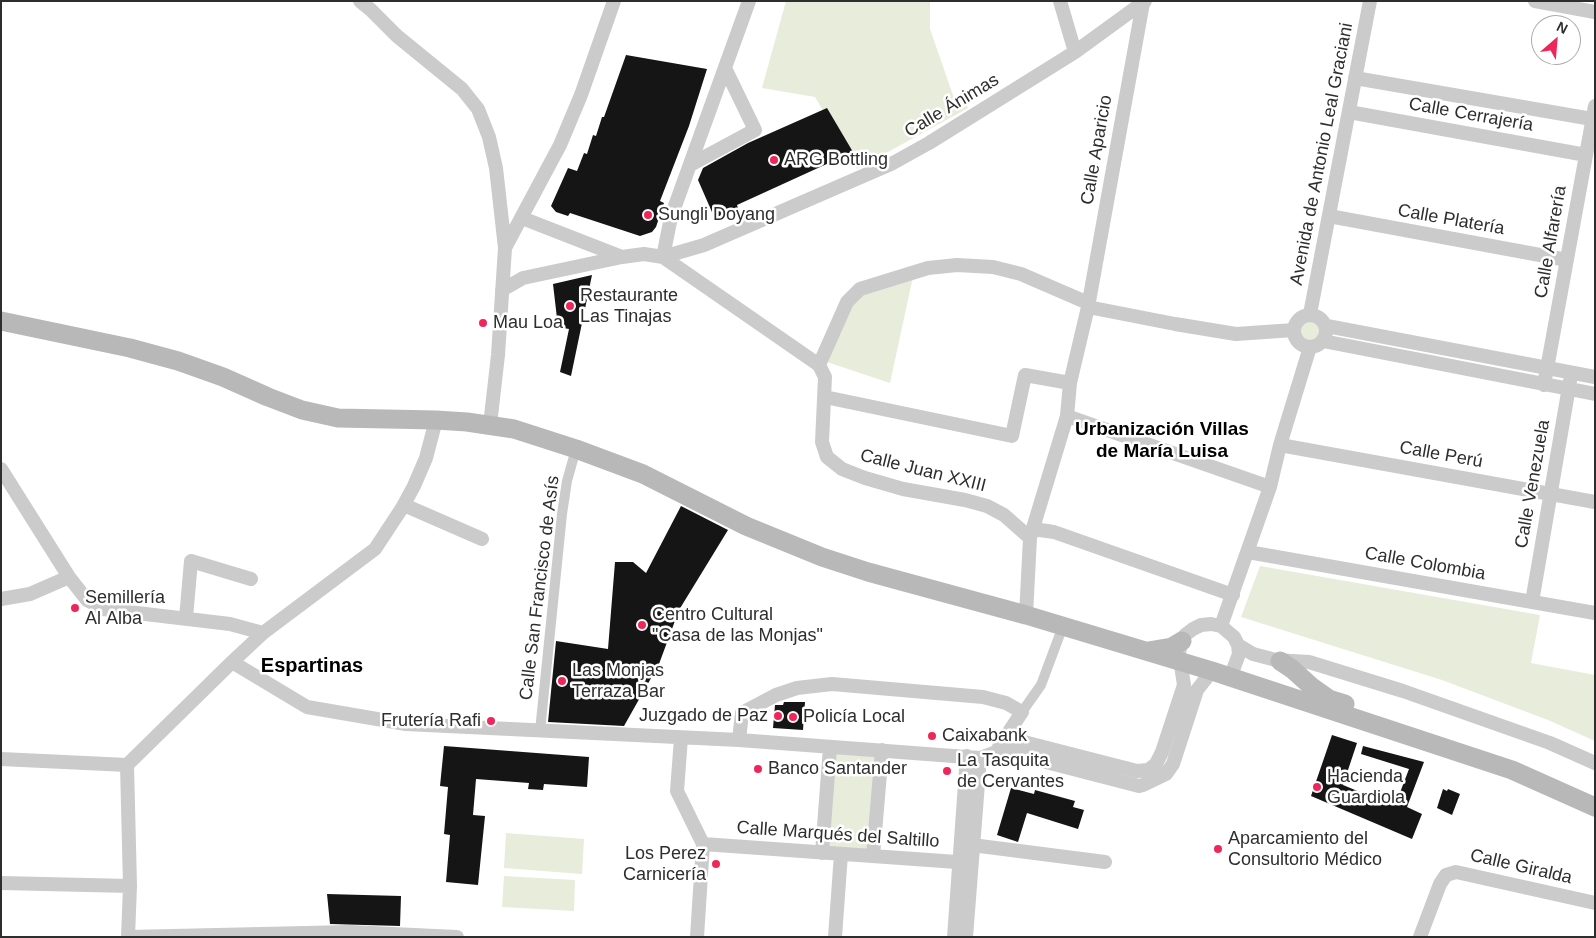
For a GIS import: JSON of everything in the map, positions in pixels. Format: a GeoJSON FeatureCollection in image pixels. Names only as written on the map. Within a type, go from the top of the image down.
{"type":"FeatureCollection","features":[{"type":"Feature","properties":{"kind":"main road"},"geometry":{"type":"LineString","coordinates":[[1,321],[130,348],[178,361],[224,377],[302,410],[338,418],[436,420],[514,429],[576,449],[643,474],[746,526],[822,557],[868,572],[1026,615],[1180,663],[1212,671],[1512,770],[1595,807]]}},
{"type":"Feature","properties":{"kind":"main road"},"geometry":{"type":"LineString","coordinates":[[1145,652],[1172,647],[1182,641]]}},
{"type":"Feature","properties":{"kind":"main road"},"geometry":{"type":"LineString","coordinates":[[1280,661],[1292,669],[1312,688],[1329,699],[1490,753],[1512,770]]}},
{"type":"Feature","properties":{"kind":"street"},"geometry":{"type":"LineString","coordinates":[[360,1],[398,36],[462,89],[478,110],[489,137],[496,168],[505,248],[498,354],[490,426]]}},
{"type":"Feature","properties":{"kind":"street"},"geometry":{"type":"LineString","coordinates":[[505,248],[560,145],[581,95],[614,1]]}},
{"type":"Feature","properties":{"kind":"street"},"geometry":{"type":"LineString","coordinates":[[749,1],[671,217],[663,257],[818,365],[847,302],[860,289],[928,268],[957,265],[994,267],[1021,274],[1088,305],[1175,324],[1236,334],[1294,330]]}},
{"type":"Feature","properties":{"kind":"street"},"geometry":{"type":"LineString","coordinates":[[1060,1],[1075,52]]}},
{"type":"Feature","properties":{"kind":"street","name":"Avenida de Antonio Leal Graciani"},"geometry":{"type":"LineString","coordinates":[[1310,314],[1370,1]]}},
{"type":"Feature","properties":{"kind":"street"},"geometry":{"type":"LineString","coordinates":[[1535,1],[1595,12]]}},
{"type":"Feature","properties":{"kind":"street","name":"Calle Ánimas"},"geometry":{"type":"LineString","coordinates":[[502,290],[523,278],[622,257],[644,254],[663,257],[704,245],[893,162],[929,143],[1075,52],[1144,2]]}},
{"type":"Feature","properties":{"kind":"street","name":"Calle Aparicio"},"geometry":{"type":"LineString","coordinates":[[1032,533],[1067,416],[1070,383],[1088,305],[1144,2]]}},
{"type":"Feature","properties":{"kind":"street"},"geometry":{"type":"LineString","coordinates":[[690,165],[755,130],[725,68]]}},
{"type":"Feature","properties":{"kind":"street","name":"Calle Cerrajería"},"geometry":{"type":"LineString","coordinates":[[1356,78],[1594,113]]}},
{"type":"Feature","properties":{"kind":"street","name":"Calle Cerrajería"},"geometry":{"type":"LineString","coordinates":[[1349,112],[1590,147]]}},
{"type":"Feature","properties":{"kind":"street","name":"Calle Alfarería"},"geometry":{"type":"LineString","coordinates":[[1544,385],[1590,147],[1594,113]]}},
{"type":"Feature","properties":{"kind":"street","name":"Calle Platería"},"geometry":{"type":"LineString","coordinates":[[1329,216],[1567,260]]}},
{"type":"Feature","properties":{"kind":"street","name":"Calle Ánimas"},"geometry":{"type":"LineString","coordinates":[[522,218],[622,257]]}},
{"type":"Feature","properties":{"kind":"street"},"geometry":{"type":"LineString","coordinates":[[1310,314],[1320,317],[1327,326],[1327,333],[1323,341],[1310,347],[1298,342],[1294,330],[1298,319],[1303,315],[1310,314]]}},
{"type":"Feature","properties":{"kind":"street"},"geometry":{"type":"LineString","coordinates":[[1327,326],[1595,377]]}},
{"type":"Feature","properties":{"kind":"street"},"geometry":{"type":"LineString","coordinates":[[1323,341],[1595,394]]}},
{"type":"Feature","properties":{"kind":"street"},"geometry":{"type":"LineString","coordinates":[[1221,626],[1270,486],[1280,445],[1310,347]]}},
{"type":"Feature","properties":{"kind":"street","name":"Calle Juan XXIII"},"geometry":{"type":"LineString","coordinates":[[818,365],[824,378],[825,397],[822,442],[827,457],[842,469],[903,489],[965,500],[987,506],[1032,533]]}},
{"type":"Feature","properties":{"kind":"street","name":"Calle Venezuela"},"geometry":{"type":"LineString","coordinates":[[1532,602],[1572,372]]}},
{"type":"Feature","properties":{"kind":"street"},"geometry":{"type":"LineString","coordinates":[[825,397],[1012,436],[1025,375],[1070,383]]}},
{"type":"Feature","properties":{"kind":"street"},"geometry":{"type":"LineString","coordinates":[[1067,416],[1270,486]]}},
{"type":"Feature","properties":{"kind":"street"},"geometry":{"type":"LineString","coordinates":[[436,420],[426,458],[404,505],[375,549],[263,633],[127,765],[130,886],[127,935],[457,937]]}},
{"type":"Feature","properties":{"kind":"street","name":"Calle Perú"},"geometry":{"type":"LineString","coordinates":[[1280,445],[1595,502]]}},
{"type":"Feature","properties":{"kind":"street","name":"Calle San Francisco de Asís"},"geometry":{"type":"LineString","coordinates":[[540,731],[562,514],[567,481],[576,449]]}},
{"type":"Feature","properties":{"kind":"street"},"geometry":{"type":"LineString","coordinates":[[1,469],[70,578],[87,600],[103,609],[230,624],[263,633]]}},
{"type":"Feature","properties":{"kind":"street"},"geometry":{"type":"LineString","coordinates":[[404,505],[482,539]]}},
{"type":"Feature","properties":{"kind":"street"},"geometry":{"type":"LineString","coordinates":[[1026,615],[1032,533],[1054,532],[1233,595]]}},
{"type":"Feature","properties":{"kind":"street","name":"Calle Colombia"},"geometry":{"type":"LineString","coordinates":[[1248,552],[1595,613]]}},
{"type":"Feature","properties":{"kind":"street"},"geometry":{"type":"LineString","coordinates":[[186,618],[191,561],[250,579]]}},
{"type":"Feature","properties":{"kind":"street"},"geometry":{"type":"LineString","coordinates":[[1,599],[30,594],[70,578]]}},
{"type":"Feature","properties":{"kind":"street"},"geometry":{"type":"LineString","coordinates":[[1151,775],[1162,752],[1184,685],[1179,653],[1185,635],[1201,625],[1211,624],[1221,626],[1234,637],[1238,645],[1239,654],[1230,678]]}},
{"type":"Feature","properties":{"kind":"street"},"geometry":{"type":"LineString","coordinates":[[996,752],[1041,685],[1063,626]]}},
{"type":"Feature","properties":{"kind":"street"},"geometry":{"type":"LineString","coordinates":[[1238,645],[1252,654],[1280,661],[1308,662],[1403,691],[1550,743],[1595,763]]}},
{"type":"Feature","properties":{"kind":"street"},"geometry":{"type":"LineString","coordinates":[[232,662],[307,707],[406,724],[738,740],[973,757],[996,752],[1012,741],[1020,741],[1151,775],[1166,774],[1173,764],[1197,690],[1212,671]]}},
{"type":"Feature","properties":{"kind":"street"},"geometry":{"type":"LineString","coordinates":[[738,740],[742,713],[776,694],[796,688],[832,684],[983,697],[1006,703],[1022,712]]}},
{"type":"Feature","properties":{"kind":"street"},"geometry":{"type":"LineString","coordinates":[[681,738],[678,791],[703,844],[697,937]]}},
{"type":"Feature","properties":{"kind":"street"},"geometry":{"type":"LineString","coordinates":[[822,853],[830,747]]}},
{"type":"Feature","properties":{"kind":"street"},"geometry":{"type":"LineString","coordinates":[[873,856],[882,750]]}},
{"type":"Feature","properties":{"kind":"street"},"geometry":{"type":"LineString","coordinates":[[966,937],[965,862],[972,845],[973,757]]}},
{"type":"Feature","properties":{"kind":"street"},"geometry":{"type":"LineString","coordinates":[[954,937],[965,862],[973,757]]}},
{"type":"Feature","properties":{"kind":"street"},"geometry":{"type":"LineString","coordinates":[[1,759],[127,765]]}},
{"type":"Feature","properties":{"kind":"street","name":"Calle Marqués del Saltillo"},"geometry":{"type":"LineString","coordinates":[[703,844],[965,862]]}},
{"type":"Feature","properties":{"kind":"street"},"geometry":{"type":"LineString","coordinates":[[972,845],[1105,862]]}},
{"type":"Feature","properties":{"kind":"street"},"geometry":{"type":"LineString","coordinates":[[835,937],[841,854]]}},
{"type":"Feature","properties":{"kind":"street","name":"Calle Giralda"},"geometry":{"type":"LineString","coordinates":[[1420,937],[1440,884],[1446,875],[1456,872],[1595,903]]}},
{"type":"Feature","properties":{"kind":"street"},"geometry":{"type":"LineString","coordinates":[[1,883],[130,886]]}},
{"type":"Feature","properties":{"kind":"green space"},"geometry":{"type":"Polygon","coordinates":[[[786,1],[930,1],[930,29],[955,101],[963,97],[968,108],[857,169],[815,97],[762,88],[786,1]]]}},
{"type":"Feature","properties":{"kind":"green space"},"geometry":{"type":"Polygon","coordinates":[[[914,272],[890,383],[821,360],[847,302],[914,272]]]}},
{"type":"Feature","properties":{"kind":"green space"},"geometry":{"type":"Polygon","coordinates":[[[1311,317],[1321,321],[1325,331],[1321,341],[1311,345],[1301,341],[1297,331],[1301,321],[1311,317]]]}},
{"type":"Feature","properties":{"kind":"green space"},"geometry":{"type":"Polygon","coordinates":[[[1260,566],[1540,615],[1531,663],[1595,675],[1595,741],[1548,720],[1442,680],[1241,617],[1260,566]]]}},
{"type":"Feature","properties":{"kind":"green space"},"geometry":{"type":"Polygon","coordinates":[[[830,747],[882,750],[873,856],[822,853],[830,747]]]}},
{"type":"Feature","properties":{"kind":"green space"},"geometry":{"type":"Polygon","coordinates":[[[506,833],[584,839],[582,874],[504,868],[506,833]]]}},
{"type":"Feature","properties":{"kind":"green space"},"geometry":{"type":"Polygon","coordinates":[[[504,876],[575,880],[574,911],[502,907],[504,876]]]}},
{"type":"Feature","properties":{"kind":"building"},"geometry":{"type":"Polygon","coordinates":[[[626,55],[707,69],[689,126],[660,201],[664,203],[656,227],[652,232],[640,236],[570,213],[568,216],[556,212],[551,206],[568,168],[577,171],[584,153],[587,154],[593,135],[596,136],[626,55]]]}},
{"type":"Feature","properties":{"kind":"building"},"geometry":{"type":"Polygon","coordinates":[[[827,108],[853,152],[737,205],[739,211],[715,219],[698,180],[703,168],[748,143],[827,108]]]}},
{"type":"Feature","properties":{"kind":"building","name":"Restaurante Las Tinajas"},"geometry":{"type":"Polygon","coordinates":[[[592,275],[571,376],[560,372],[569,329],[558,327],[553,284],[592,275]]]}},
{"type":"Feature","properties":{"kind":"building","name":"Centro Cultural \"Casa de las Monjas\""},"geometry":{"type":"Polygon","coordinates":[[[681,506],[728,530],[679,610],[659,664],[624,726],[548,722],[556,641],[608,649],[615,562],[633,562],[646,573],[681,506]]]}},
{"type":"Feature","properties":{"kind":"building","name":"Policía Local"},"geometry":{"type":"Polygon","coordinates":[[[784,702],[805,702],[803,730],[773,728],[775,705],[783,705],[784,702]]]}},
{"type":"Feature","properties":{"kind":"building"},"geometry":{"type":"Polygon","coordinates":[[[1332,735],[1357,743],[1343,785],[1389,804],[1390,801],[1396,803],[1409,769],[1361,754],[1363,746],[1424,762],[1407,807],[1422,814],[1412,839],[1311,796],[1332,735]]]}},
{"type":"Feature","properties":{"kind":"building"},"geometry":{"type":"Polygon","coordinates":[[[444,746],[589,757],[587,787],[544,784],[543,790],[528,789],[529,783],[476,779],[473,815],[485,816],[478,885],[446,882],[450,835],[444,834],[448,787],[440,786],[444,746]]]}},
{"type":"Feature","properties":{"kind":"building"},"geometry":{"type":"Polygon","coordinates":[[[1011,788],[1034,794],[1035,790],[1075,801],[1073,807],[1084,810],[1078,829],[1027,813],[1018,842],[997,835],[1011,788]]]}},
{"type":"Feature","properties":{"kind":"building"},"geometry":{"type":"Polygon","coordinates":[[[1443,789],[1460,794],[1452,815],[1437,808],[1443,789]]]}},
{"type":"Feature","properties":{"kind":"building"},"geometry":{"type":"Polygon","coordinates":[[[327,894],[401,896],[400,926],[330,924],[327,894]]]}},
{"type":"Feature","properties":{"kind":"place","name":"ARG Bottling"},"geometry":{"type":"Point","coordinates":[774,160]}},
{"type":"Feature","properties":{"kind":"place","name":"Sungli Doyang"},"geometry":{"type":"Point","coordinates":[648,215]}},
{"type":"Feature","properties":{"kind":"place","name":"Restaurante Las Tinajas"},"geometry":{"type":"Point","coordinates":[570,306]}},
{"type":"Feature","properties":{"kind":"place","name":"Mau Loa"},"geometry":{"type":"Point","coordinates":[483,323]}},
{"type":"Feature","properties":{"kind":"place","name":"Semillería Al Alba"},"geometry":{"type":"Point","coordinates":[75,608]}},
{"type":"Feature","properties":{"kind":"place","name":"Centro Cultural \"Casa de las Monjas\""},"geometry":{"type":"Point","coordinates":[642,625]}},
{"type":"Feature","properties":{"kind":"place","name":"Las Monjas Terraza Bar"},"geometry":{"type":"Point","coordinates":[562,681]}},
{"type":"Feature","properties":{"kind":"place","name":"Juzgado de Paz"},"geometry":{"type":"Point","coordinates":[778,716]}},
{"type":"Feature","properties":{"kind":"place","name":"Policía Local"},"geometry":{"type":"Point","coordinates":[793,717]}},
{"type":"Feature","properties":{"kind":"place","name":"Frutería Rafi"},"geometry":{"type":"Point","coordinates":[491,721]}},
{"type":"Feature","properties":{"kind":"place","name":"Caixabank"},"geometry":{"type":"Point","coordinates":[932,736]}},
{"type":"Feature","properties":{"kind":"place","name":"Banco Santander"},"geometry":{"type":"Point","coordinates":[758,769]}},
{"type":"Feature","properties":{"kind":"place","name":"La Tasquita de Cervantes"},"geometry":{"type":"Point","coordinates":[947,771]}},
{"type":"Feature","properties":{"kind":"place","name":"Hacienda Guardiola"},"geometry":{"type":"Point","coordinates":[1317,787]}},
{"type":"Feature","properties":{"kind":"place","name":"Aparcamiento del Consultorio Médico"},"geometry":{"type":"Point","coordinates":[1218,849]}},
{"type":"Feature","properties":{"kind":"place","name":"Los Perez Carnicería"},"geometry":{"type":"Point","coordinates":[716,864]}},
{"type":"Feature","properties":{"kind":"district","name":"Urbanización Villas de María Luisa"},"geometry":{"type":"Point","coordinates":[1162,441]}},
{"type":"Feature","properties":{"kind":"district","name":"Espartinas"},"geometry":{"type":"Point","coordinates":[312,666]}}]}
